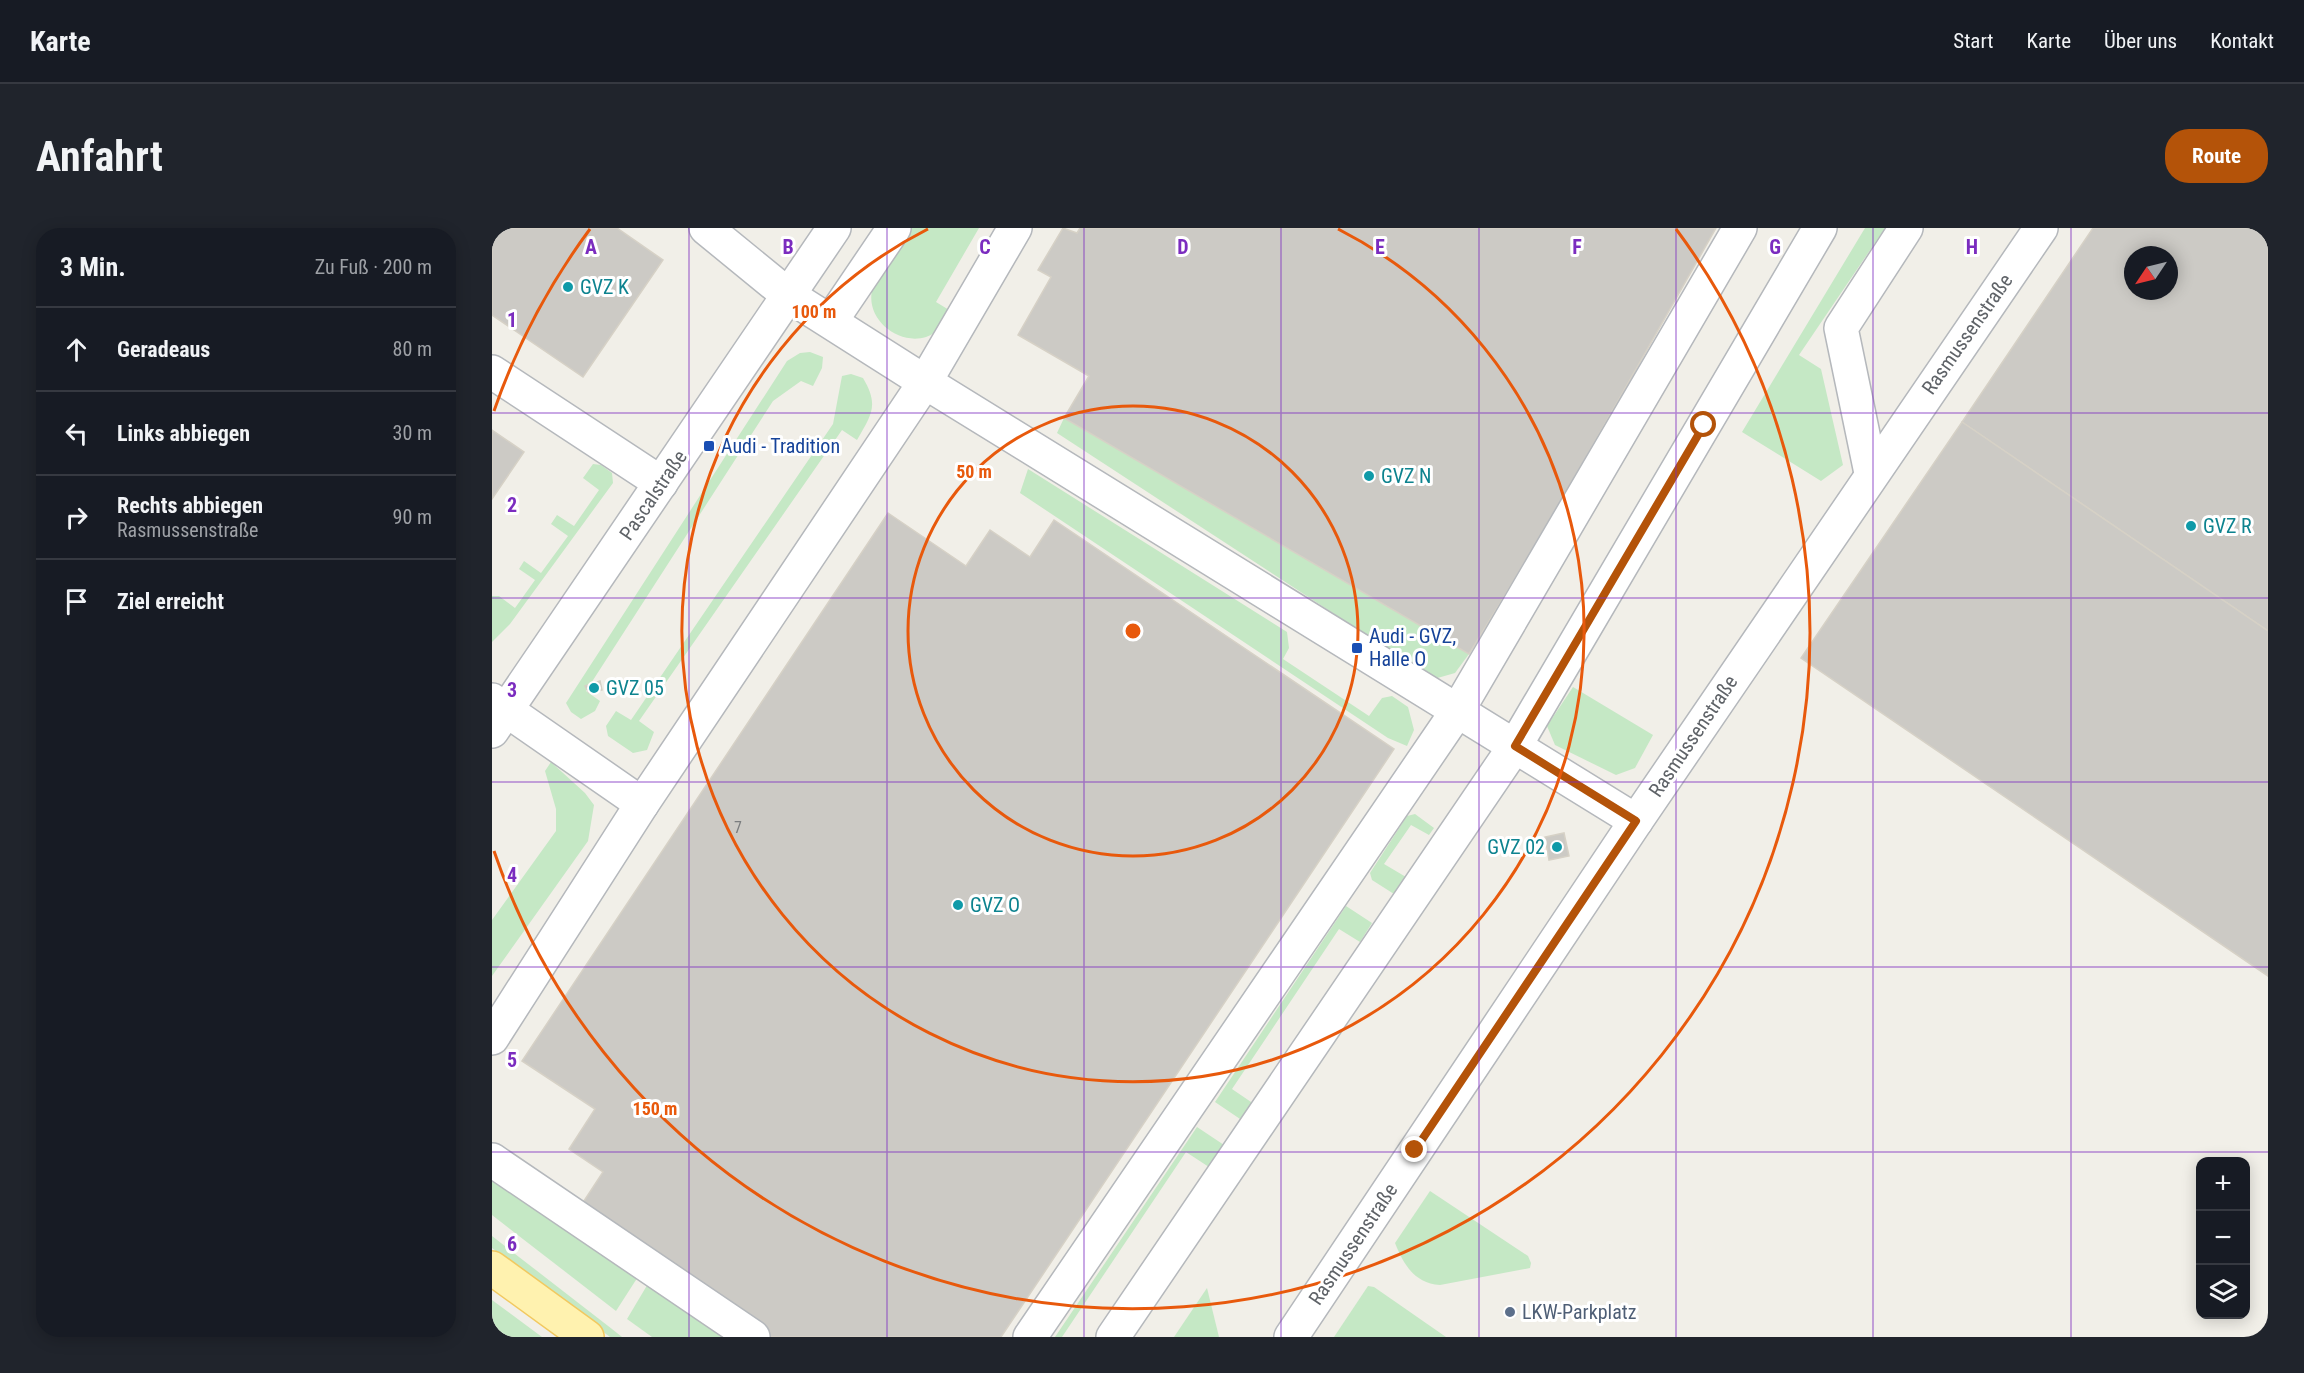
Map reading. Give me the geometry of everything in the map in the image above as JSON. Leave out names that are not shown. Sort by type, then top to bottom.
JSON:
[{"type":"main road","points":[[492,1268],[587,1337]]},
{"type":"street","points":[[706,228],[789,295],[925,382],[1636,821]]},
{"type":"street","name":"Pascalstraße","points":[[497,714],[661,483],[834,228]]},
{"type":"street","points":[[831,321],[894,228]]},
{"type":"street","points":[[492,1038],[642,804],[925,382],[1015,228]]},
{"type":"street","points":[[1030,1337],[1458,710],[1740,228]]},
{"type":"street","points":[[1113,1337],[1515,746],[1820,228]]},
{"type":"street","points":[[1871,473],[1841,328],[1906,228]]},
{"type":"street","name":"Rasmussenstraße","points":[[1291,1337],[1871,473],[2041,228]]},
{"type":"street","points":[[492,372],[661,483]]},
{"type":"street","points":[[497,714],[642,804]]},
{"type":"street","points":[[492,1160],[753,1337]]},
{"type":"green space","points":[[912,228],[979,228],[936,302],[954,313],[934,333],[915,339],[894,333],[885,327],[873,309],[871,298],[880,272]]},
{"type":"green space","points":[[1865,228],[1885,228],[1799,355],[1821,369],[1843,465],[1821,481],[1742,432]]},
{"type":"green space","points":[[810,352],[823,357],[822,368],[813,386],[801,381],[773,401],[586,691],[600,701],[595,711],[581,719],[571,712],[566,703],[787,361],[800,353]]},
{"type":"green space","points":[[851,374],[863,378],[872,403],[870,416],[857,440],[842,430],[639,721],[654,732],[647,750],[633,753],[608,736],[606,726],[616,711],[631,720],[833,424],[842,376]]},
{"type":"green space","points":[[1064,418],[1469,654],[1455,673],[1434,679],[1057,433]]},
{"type":"green space","points":[[593,464],[601,465],[612,473],[613,483],[510,624],[492,642],[492,596],[499,596],[515,608],[535,580],[519,569],[524,561],[541,573],[568,536],[551,524],[557,515],[574,526],[599,490],[583,478]]},
{"type":"green space","points":[[1028,469],[1287,632],[1289,648],[1283,659],[1369,716],[1382,698],[1392,696],[1408,707],[1414,730],[1407,746],[1388,738],[1020,493]]},
{"type":"green space","points":[[1573,687],[1653,735],[1635,768],[1616,775],[1555,745],[1547,726]]},
{"type":"green space","points":[[551,762],[585,793],[594,805],[588,841],[492,976],[492,920],[556,831],[556,809],[545,771]]},
{"type":"green space","points":[[1415,814],[1434,828],[1429,835],[1411,825],[1384,864],[1406,877],[1394,894],[1372,880],[1370,873],[1407,816]]},
{"type":"green space","points":[[1346,906],[1372,923],[1360,942],[1339,929],[1232,1089],[1254,1104],[1243,1121],[1215,1102]]},
{"type":"green space","points":[[1197,1127],[1227,1147],[1212,1169],[1186,1152],[1062,1337],[1055,1337]]},
{"type":"green space","points":[[492,1168],[643,1269],[616,1311],[492,1215]]},
{"type":"green space","points":[[1430,1191],[1528,1256],[1531,1263],[1530,1268],[1440,1285],[1431,1284],[1417,1277],[1402,1259],[1395,1243]]},
{"type":"green space","points":[[492,1236],[622,1337],[610,1337],[492,1248]]},
{"type":"green space","points":[[652,1277],[743,1337],[652,1337],[627,1319]]},
{"type":"green space","points":[[1368,1286],[1374,1287],[1446,1337],[1334,1337]]},
{"type":"green space","points":[[1207,1288],[1219,1337],[1174,1337]]},
{"type":"green space","points":[[492,1300],[542,1337],[495,1337],[492,1334]]},
{"type":"building","name":"GVZ K","points":[[492,228],[617,228],[663,260],[583,377],[492,315]]},
{"type":"building","name":"GVZ N","points":[[1063,228],[1077,233],[1080,228],[1716,228],[1543,533],[1469,654],[1064,418],[1089,376],[1018,335],[1051,277],[1038,270]]},
{"type":"building","name":"GVZ R","points":[[2093,228],[2268,228],[2268,631],[1962,422]]},
{"type":"building","points":[[1962,422],[2268,631],[2268,976],[1801,658]]},
{"type":"building","points":[[492,430],[524,452],[492,499]]},
{"type":"building","name":"GVZ O","points":[[888,513],[966,566],[990,530],[1030,557],[1054,520],[1394,749],[1001,1337],[766,1337],[578,1210],[603,1172],[569,1149],[595,1109],[522,1061]]},
{"type":"building","name":"GVZ 05","points":[[600,681],[602,690],[589,693],[585,686]]},
{"type":"building","name":"GVZ 02","points":[[1564,833],[1569,856],[1549,860],[1545,837]]},
{"type":"place","name":"GVZ K","points":[[568,287]]},
{"type":"place","name":"Audi - Tradition","points":[[709,446]]},
{"type":"place","name":"GVZ N","points":[[1369,476]]},
{"type":"place","name":"GVZ R","points":[[2191,526]]},
{"type":"place","name":"Audi - GVZ, Halle O","points":[[1357,648]]},
{"type":"place","name":"GVZ 05","points":[[594,688]]},
{"type":"place","name":"GVZ 02","points":[[1557,847]]},
{"type":"place","name":"GVZ O","points":[[958,905]]},
{"type":"place","name":"LKW-Parkplatz","points":[[1510,1312]]},
{"type":"route","points":[[1415,1150],[1636,821],[1515,746],[1704,425]]}]
